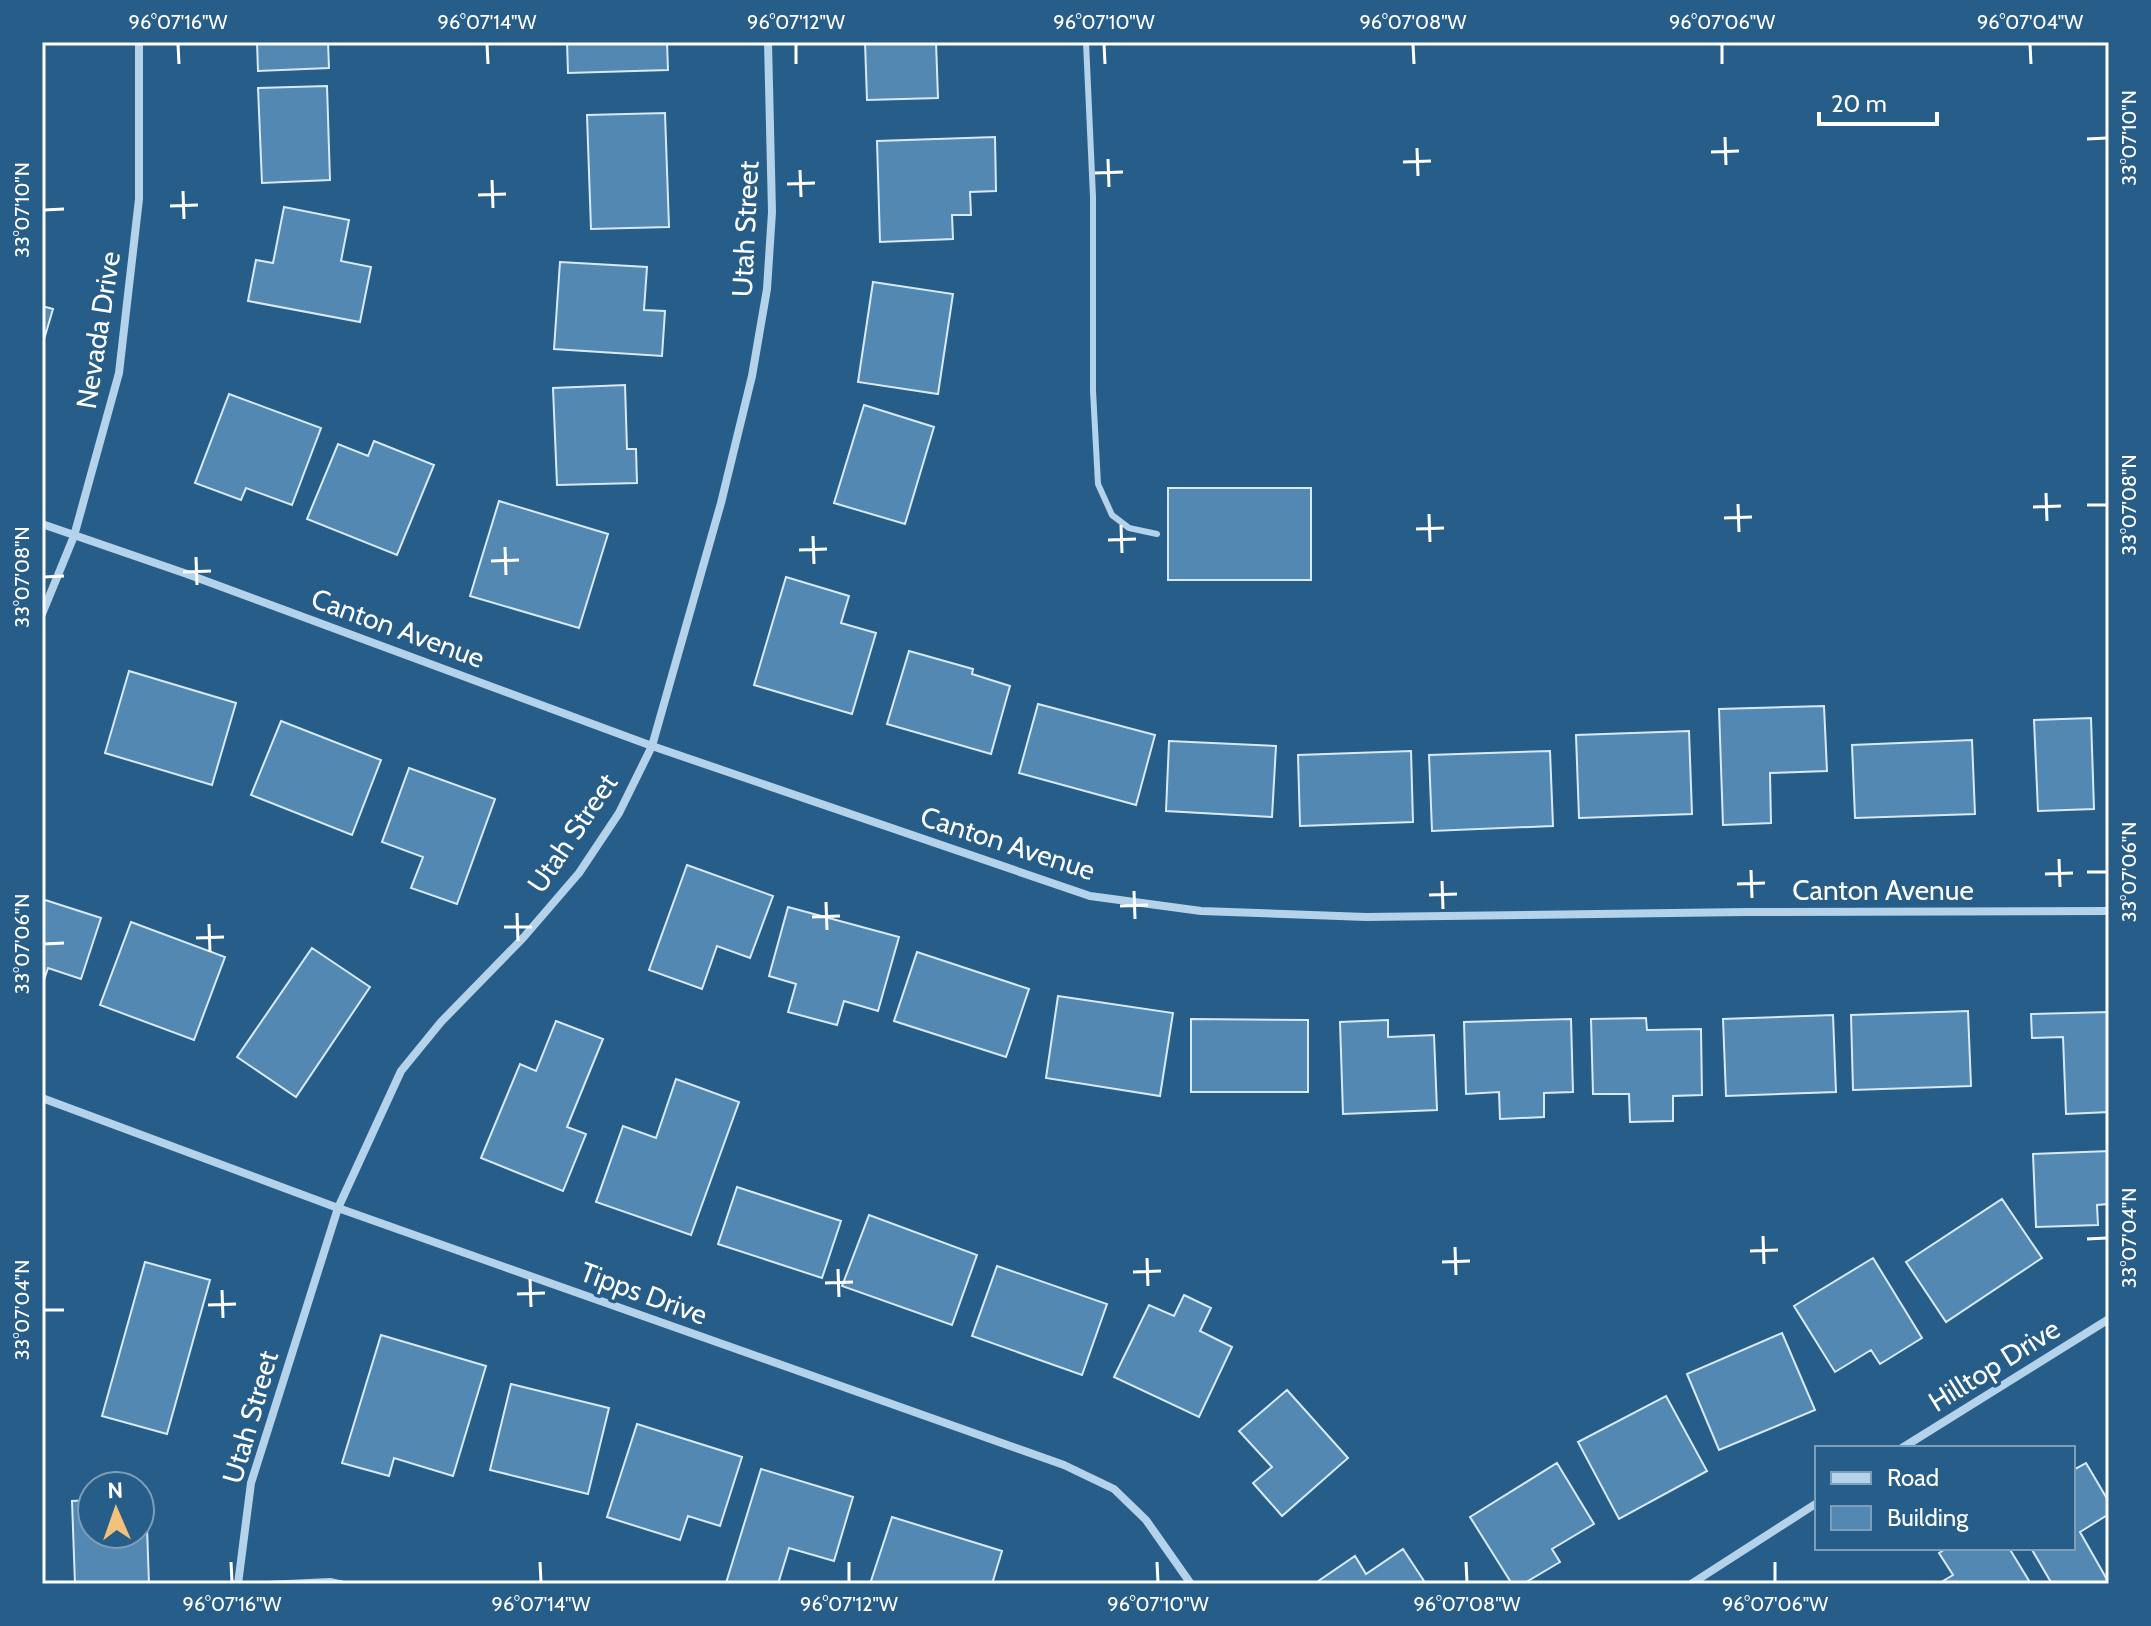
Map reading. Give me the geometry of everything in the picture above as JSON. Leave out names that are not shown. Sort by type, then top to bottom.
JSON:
[{"type":"street","name":"Nevada Drive","points":[[42,614],[74,536],[119,373],[139,199],[139,42]]},
{"type":"street","name":"Utah Street","points":[[238,1584],[251,1483],[338,1208],[401,1071],[441,1022],[523,938],[579,873],[619,813],[652,746],[721,503],[752,376],[767,289],[772,212],[768,42]]},
{"type":"street","name":"Canton Avenue","points":[[42,524],[187,574],[652,746],[1090,896],[1201,911],[1366,917],[2109,911]]},
{"type":"street","name":"Tipps Drive","points":[[42,1098],[338,1208],[1064,1465],[1114,1489],[1146,1520],[1191,1584]]},
{"type":"street","name":"Hilltop Drive","points":[[1905,1446],[2109,1319]]},
{"type":"street","points":[[1691,1584],[1815,1504]]},
{"type":"lane","points":[[1086,42],[1093,197],[1093,391],[1098,484],[1112,515],[1129,528],[1157,534]]},
{"type":"lane","points":[[266,1584],[330,1581],[344,1584]]},
{"type":"building","points":[[257,42],[328,42],[329,68],[258,71]]},
{"type":"building","points":[[567,42],[667,42],[668,70],[568,73]]},
{"type":"building","points":[[865,42],[936,42],[938,98],[867,100]]},
{"type":"building","points":[[327,86],[330,180],[262,183],[258,88]]},
{"type":"building","points":[[665,113],[669,227],[591,229],[587,115]]},
{"type":"building","points":[[995,137],[996,191],[970,192],[971,215],[952,215],[953,239],[880,242],[877,141]]},
{"type":"building","points":[[284,207],[349,220],[341,261],[371,267],[360,322],[248,301],[256,260],[273,263]]},
{"type":"building","points":[[560,262],[647,267],[644,310],[665,311],[662,356],[554,349]]},
{"type":"building","points":[[873,282],[953,294],[938,394],[858,382]]},
{"type":"building","points":[[42,306],[53,309],[42,346]]},
{"type":"building","points":[[625,385],[627,449],[636,449],[637,483],[557,485],[553,388]]},
{"type":"building","points":[[229,394],[321,428],[292,505],[246,488],[241,500],[195,483]]},
{"type":"building","points":[[864,405],[934,427],[905,524],[834,503]]},
{"type":"building","points":[[374,441],[434,465],[397,555],[307,519],[338,444],[368,456]]},
{"type":"building","points":[[1168,488],[1311,488],[1311,580],[1168,580]]},
{"type":"building","points":[[499,501],[608,534],[579,628],[470,596]]},
{"type":"building","points":[[786,577],[849,596],[841,623],[876,633],[852,714],[754,685]]},
{"type":"building","points":[[909,651],[973,669],[972,674],[1010,686],[991,754],[887,724]]},
{"type":"building","points":[[129,671],[236,703],[212,785],[105,753]]},
{"type":"building","points":[[1038,704],[1155,735],[1136,805],[1019,773]]},
{"type":"building","points":[[1824,706],[1827,771],[1770,773],[1771,823],[1723,825],[1719,709]]},
{"type":"building","points":[[2091,718],[2094,809],[2038,811],[2034,720]]},
{"type":"building","points":[[281,721],[381,760],[352,835],[251,795]]},
{"type":"building","points":[[1689,731],[1692,814],[1579,818],[1576,735]]},
{"type":"building","points":[[1972,740],[1975,814],[1855,818],[1852,745]]},
{"type":"building","points":[[1169,741],[1276,746],[1272,817],[1166,811]]},
{"type":"building","points":[[1411,751],[1413,822],[1300,826],[1298,755]]},
{"type":"building","points":[[1550,751],[1553,826],[1432,831],[1429,755]]},
{"type":"building","points":[[409,768],[495,799],[457,904],[411,888],[423,857],[382,842]]},
{"type":"building","points":[[687,865],[773,896],[750,958],[717,946],[702,989],[649,970]]},
{"type":"building","points":[[42,899],[101,918],[81,979],[48,968],[42,986]]},
{"type":"building","points":[[788,907],[899,937],[878,1011],[844,1001],[837,1025],[788,1012],[796,984],[769,976]]},
{"type":"building","points":[[131,922],[225,957],[194,1040],[100,1005]]},
{"type":"building","points":[[312,948],[370,987],[296,1097],[237,1057]]},
{"type":"building","points":[[917,952],[1029,989],[1006,1057],[894,1021]]},
{"type":"building","points":[[1058,996],[1173,1013],[1160,1096],[1046,1078]]},
{"type":"building","points":[[1968,1011],[1971,1086],[1853,1090],[1851,1015]]},
{"type":"building","points":[[2109,1012],[2109,1112],[2066,1114],[2063,1037],[2032,1038],[2031,1014]]},
{"type":"building","points":[[1833,1015],[1836,1092],[1726,1096],[1723,1019]]},
{"type":"building","points":[[1646,1018],[1647,1030],[1701,1029],[1702,1095],[1673,1096],[1673,1121],[1630,1122],[1629,1094],[1593,1094],[1591,1019]]},
{"type":"building","points":[[1191,1019],[1308,1020],[1308,1092],[1191,1092]]},
{"type":"building","points":[[1571,1019],[1573,1092],[1544,1093],[1544,1117],[1500,1119],[1499,1092],[1466,1094],[1464,1022]]},
{"type":"building","points":[[1388,1020],[1388,1037],[1434,1035],[1437,1110],[1343,1114],[1340,1022]]},
{"type":"building","points":[[556,1021],[603,1039],[567,1127],[586,1134],[563,1191],[481,1158],[520,1064],[536,1071]]},
{"type":"building","points":[[676,1079],[739,1102],[691,1235],[596,1202],[623,1126],[656,1138]]},
{"type":"building","points":[[2109,1151],[2109,1204],[2097,1205],[2098,1225],[2036,1227],[2033,1154]]},
{"type":"building","points":[[737,1187],[841,1221],[822,1278],[718,1244]]},
{"type":"building","points":[[2002,1199],[2042,1258],[1946,1322],[1906,1262]]},
{"type":"building","points":[[869,1215],[977,1255],[952,1325],[842,1286]]},
{"type":"building","points":[[1873,1258],[1922,1338],[1880,1364],[1871,1350],[1835,1372],[1794,1306]]},
{"type":"building","points":[[145,1262],[210,1280],[167,1434],[102,1416]]},
{"type":"building","points":[[997,1266],[1107,1304],[1082,1375],[972,1336]]},
{"type":"building","points":[[1184,1295],[1211,1308],[1200,1331],[1232,1347],[1199,1417],[1114,1377],[1149,1305],[1174,1316]]},
{"type":"building","points":[[1782,1333],[1815,1410],[1719,1450],[1687,1374]]},
{"type":"building","points":[[381,1335],[486,1366],[453,1476],[394,1458],[389,1476],[342,1463]]},
{"type":"building","points":[[511,1384],[609,1408],[588,1494],[490,1470]]},
{"type":"building","points":[[1287,1390],[1348,1458],[1282,1516],[1253,1483],[1272,1467],[1239,1431]]},
{"type":"building","points":[[1666,1396],[1707,1471],[1619,1519],[1578,1442]]},
{"type":"building","points":[[637,1424],[742,1457],[720,1526],[688,1516],[680,1540],[607,1517]]},
{"type":"building","points":[[1557,1463],[1594,1524],[1552,1549],[1560,1562],[1523,1584],[1512,1584],[1470,1517]]},
{"type":"building","points":[[2086,1463],[2109,1502],[2109,1514],[2080,1532],[2109,1583],[2052,1584],[2032,1550],[2075,1550],[2075,1469]]},
{"type":"building","points":[[761,1469],[853,1497],[834,1561],[789,1548],[778,1584],[726,1583]]},
{"type":"building","points":[[72,1501],[76,1501],[76,1550],[148,1550],[149,1584],[75,1584]]},
{"type":"building","points":[[892,1517],[1002,1551],[992,1584],[870,1584]]},
{"type":"building","points":[[1403,1549],[1426,1584],[1314,1584],[1355,1556],[1366,1574]]},
{"type":"building","points":[[1944,1550],[2010,1550],[2031,1584],[1938,1584],[1953,1575],[1939,1553]]}]
